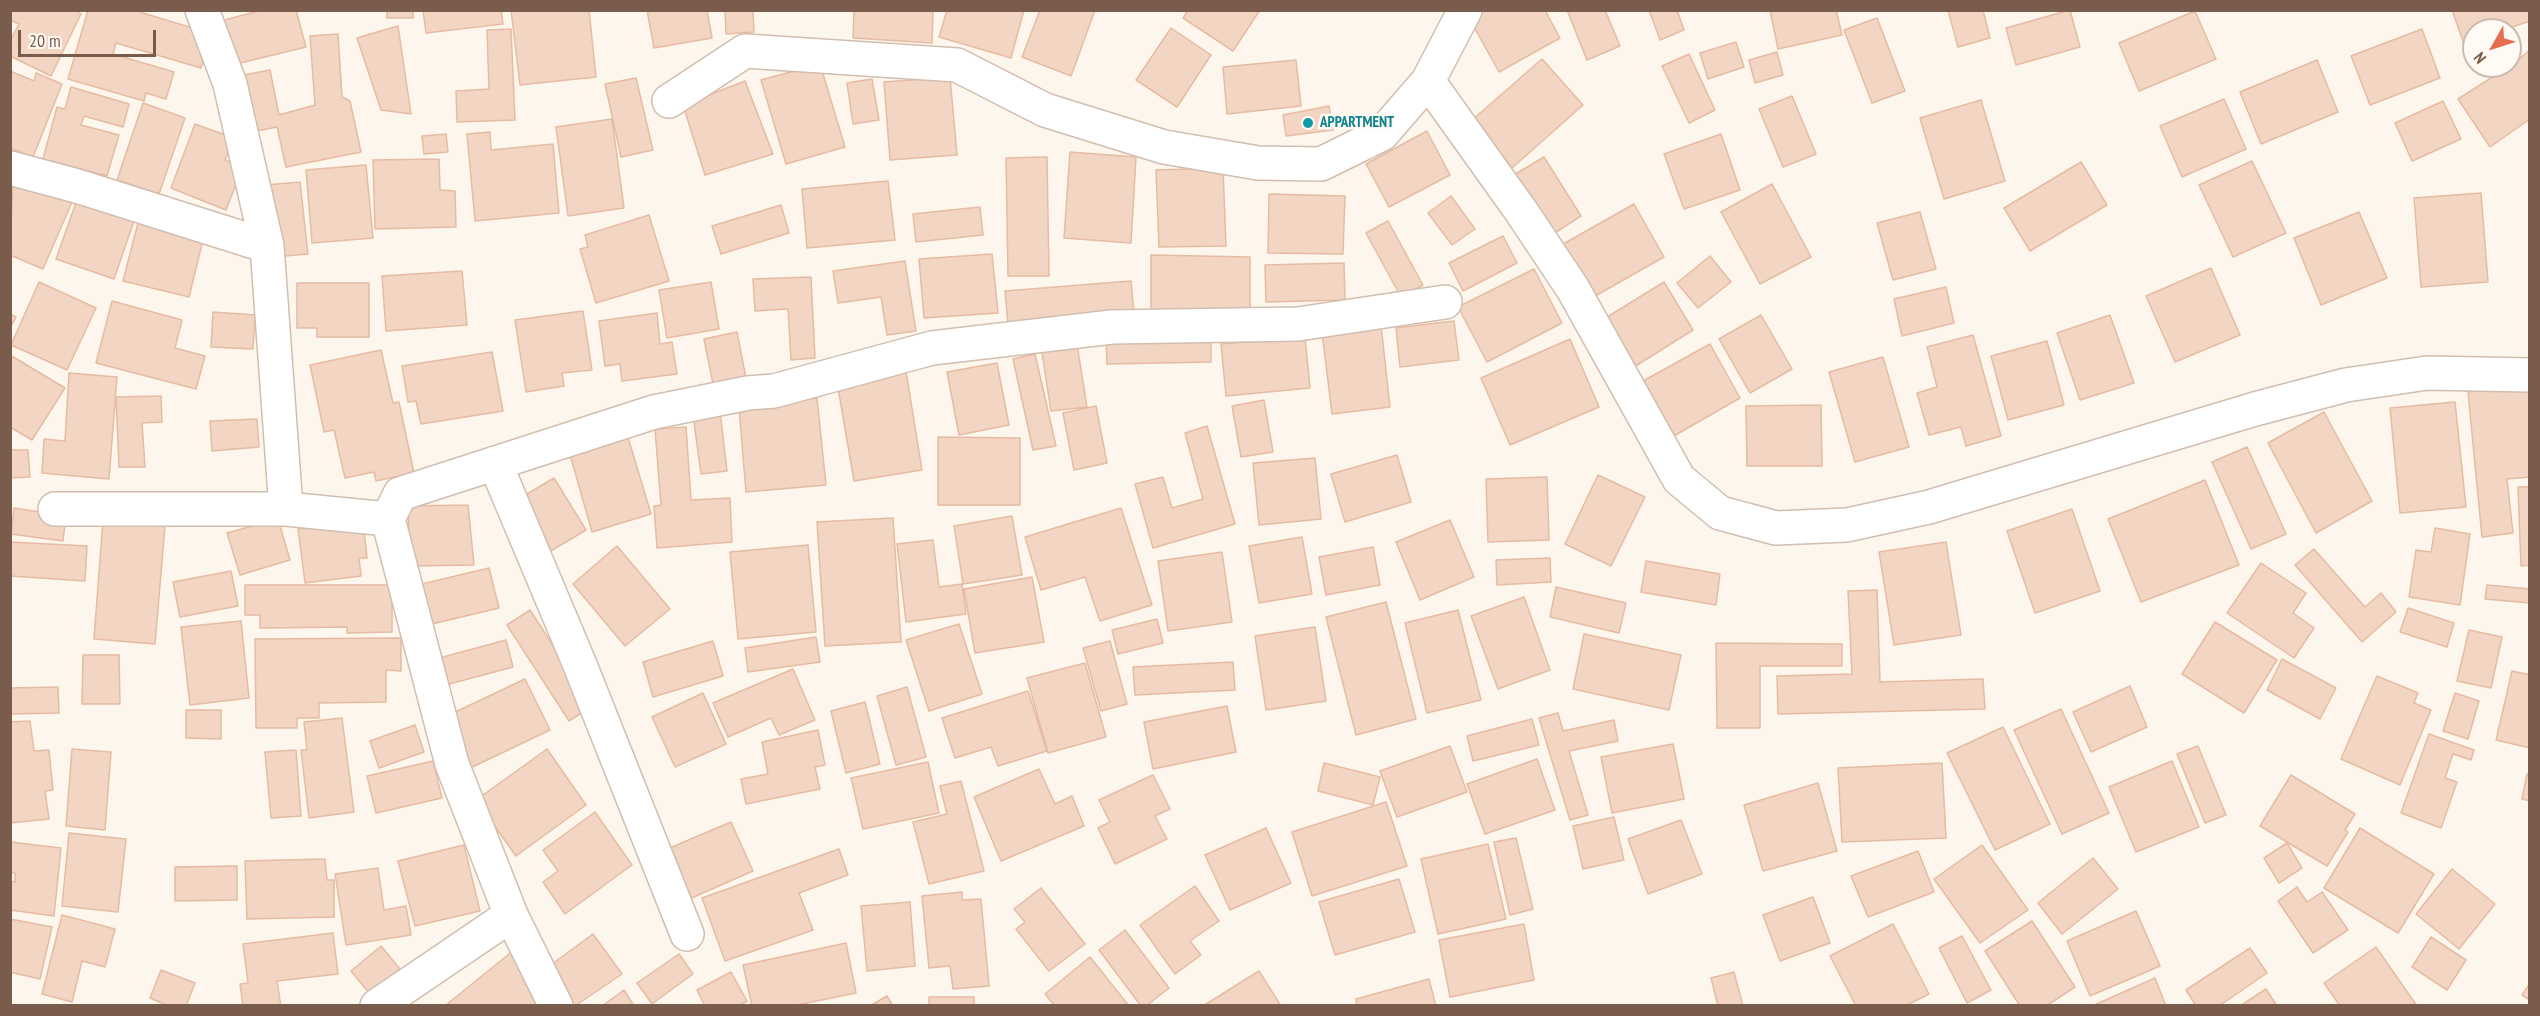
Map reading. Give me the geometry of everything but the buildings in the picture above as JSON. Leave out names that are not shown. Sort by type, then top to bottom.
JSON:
[{"type":"street","points":[[202,10],[230,84],[267,246],[286,509]]},
{"type":"street","points":[[669,101],[745,51],[957,65],[1044,110],[1164,147],[1258,163],[1322,164],[1382,134],[1428,81],[1465,10]]},
{"type":"street","points":[[1428,81],[1521,211],[1573,289],[1679,479],[1720,513],[1776,528],[1847,525],[1929,507],[2346,384],[2427,373],[2529,375]]},
{"type":"street","points":[[10,168],[77,186],[267,246]]},
{"type":"street","points":[[556,1005],[511,915],[452,764],[388,519],[400,494],[654,412],[748,393],[774,391],[932,348],[1112,327],[1298,324],[1445,302]]},
{"type":"street","points":[[495,463],[580,665],[687,934]]},
{"type":"street","points":[[55,509],[286,509],[388,519]]},
{"type":"street","points":[[377,1005],[511,915]]},
{"type":"place","name":"APPARTMENT","points":[[1308,123]]}]
